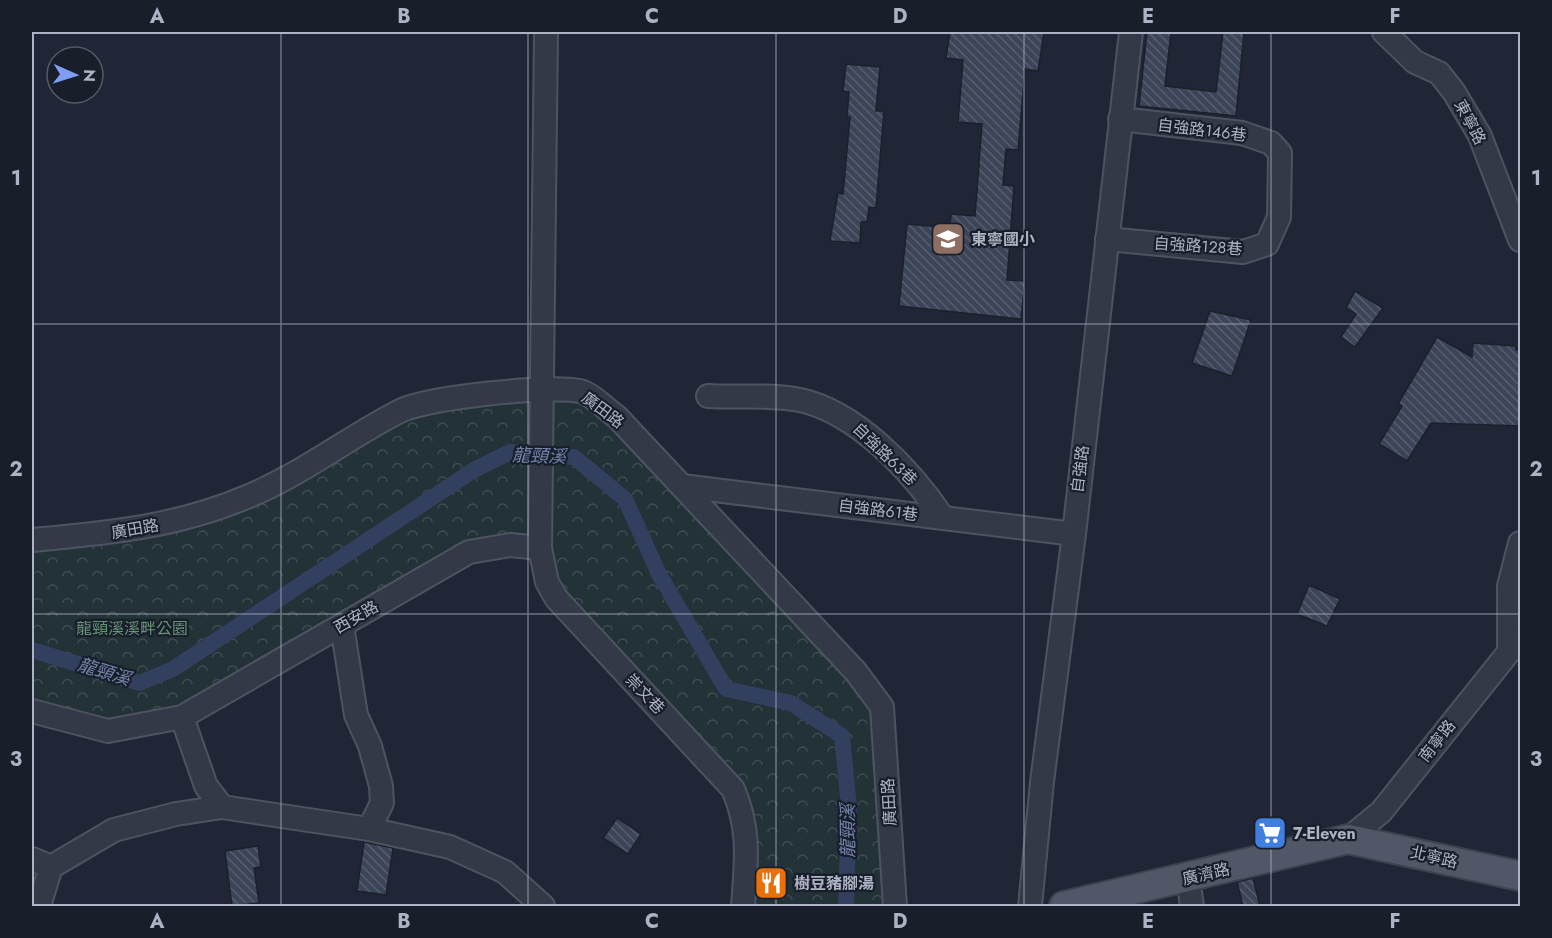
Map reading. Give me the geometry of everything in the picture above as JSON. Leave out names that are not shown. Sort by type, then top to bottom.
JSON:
[{"type":"main road","name":"北寧路","points":[[1348,839],[1521,876]]},
{"type":"main road","name":"廣濟路","points":[[1064,906],[1188,879],[1348,839]]},
{"type":"street","name":"崇文巷","points":[[546,32],[540,548],[547,582],[556,598],[733,789],[742,810],[747,831],[743,906]]},
{"type":"street","name":"自強路","points":[[1030,906],[1042,782],[1074,534],[1131,32]]},
{"type":"street","name":"東寧路","points":[[1383,32],[1415,62],[1439,73],[1454,92],[1480,136],[1521,240]]},
{"type":"street","name":"自強路146巷","points":[[1120,119],[1242,133],[1270,143],[1280,153]]},
{"type":"street","name":"自強路128巷","points":[[1107,239],[1243,252],[1267,244],[1279,217],[1280,153]]},
{"type":"street","name":"廣田路","points":[[32,540],[121,533],[189,519],[251,496],[402,410],[440,400],[542,389],[583,391],[617,417],[856,672],[882,707],[895,906]]},
{"type":"street","name":"自強路63巷","points":[[708,396],[799,400],[831,410],[859,426],[931,500],[943,518]]},
{"type":"street","name":"自強路61巷","points":[[682,486],[1074,534]]},
{"type":"street","points":[[1515,645],[1509,586],[1521,543]]},
{"type":"street","name":"西安路","points":[[32,711],[108,731],[182,717],[469,552],[510,545],[540,548]]},
{"type":"street","points":[[342,625],[356,715],[369,746],[381,786],[382,803],[369,829]]},
{"type":"street","name":"南寧路","points":[[1348,839],[1381,812],[1515,645]]},
{"type":"street","points":[[182,717],[206,786],[222,807]]},
{"type":"street","points":[[39,906],[41,863],[114,830],[176,814],[222,807],[369,829],[450,847],[505,872],[543,906]]},
{"type":"street","points":[[1188,879],[1192,906]]},
{"type":"green space","name":"龍頸溪溪畔公園","points":[[542,389],[617,417],[882,707],[895,906],[742,906],[733,789],[593,639],[540,548],[469,552],[182,717],[108,731],[32,711],[32,540],[189,519],[402,410]]},
{"type":"building","points":[[950,32],[1044,32],[1038,71],[1025,69],[1018,150],[1006,149],[1003,185],[1014,186],[1007,280],[1025,281],[1021,319],[899,306],[907,224],[950,228],[951,214],[975,216],[982,124],[958,122],[963,60],[946,58]]},
{"type":"building","points":[[1147,32],[1171,32],[1165,86],[1216,92],[1223,32],[1244,32],[1236,116],[1139,106]]},
{"type":"building","points":[[846,64],[880,67],[876,111],[884,111],[876,208],[869,207],[867,222],[861,222],[860,243],[830,241],[838,193],[843,194],[850,117],[847,117],[849,92],[843,91]]},
{"type":"building","points":[[1355,291],[1383,308],[1355,347],[1341,337],[1356,314],[1346,308]]},
{"type":"building","points":[[1210,311],[1251,320],[1232,376],[1192,363]]},
{"type":"building","points":[[1437,337],[1472,357],[1473,343],[1516,346],[1516,350],[1521,350],[1521,426],[1431,423],[1407,461],[1379,444],[1402,406],[1398,404]]},
{"type":"building","points":[[1309,585],[1340,599],[1327,626],[1297,614]]},
{"type":"building","points":[[617,818],[641,834],[628,854],[603,838]]},
{"type":"building","points":[[364,842],[393,848],[386,895],[357,891]]},
{"type":"building","points":[[258,846],[261,867],[254,868],[259,903],[232,906],[225,851]]},
{"type":"building","points":[[1253,878],[1260,906],[1243,906],[1237,882]]},
{"type":"waterway","name":"龍頸溪","points":[[32,650],[140,683],[173,669],[474,470],[510,452],[574,457],[625,499],[659,574],[726,689],[791,703],[842,736],[849,808],[846,906]]},
{"type":"place","name":"東寧國小","points":[[948,239]]},
{"type":"place","name":"7-Eleven","points":[[1270,833]]},
{"type":"place","name":"樹豆豬腳湯","points":[[771,883]]}]
